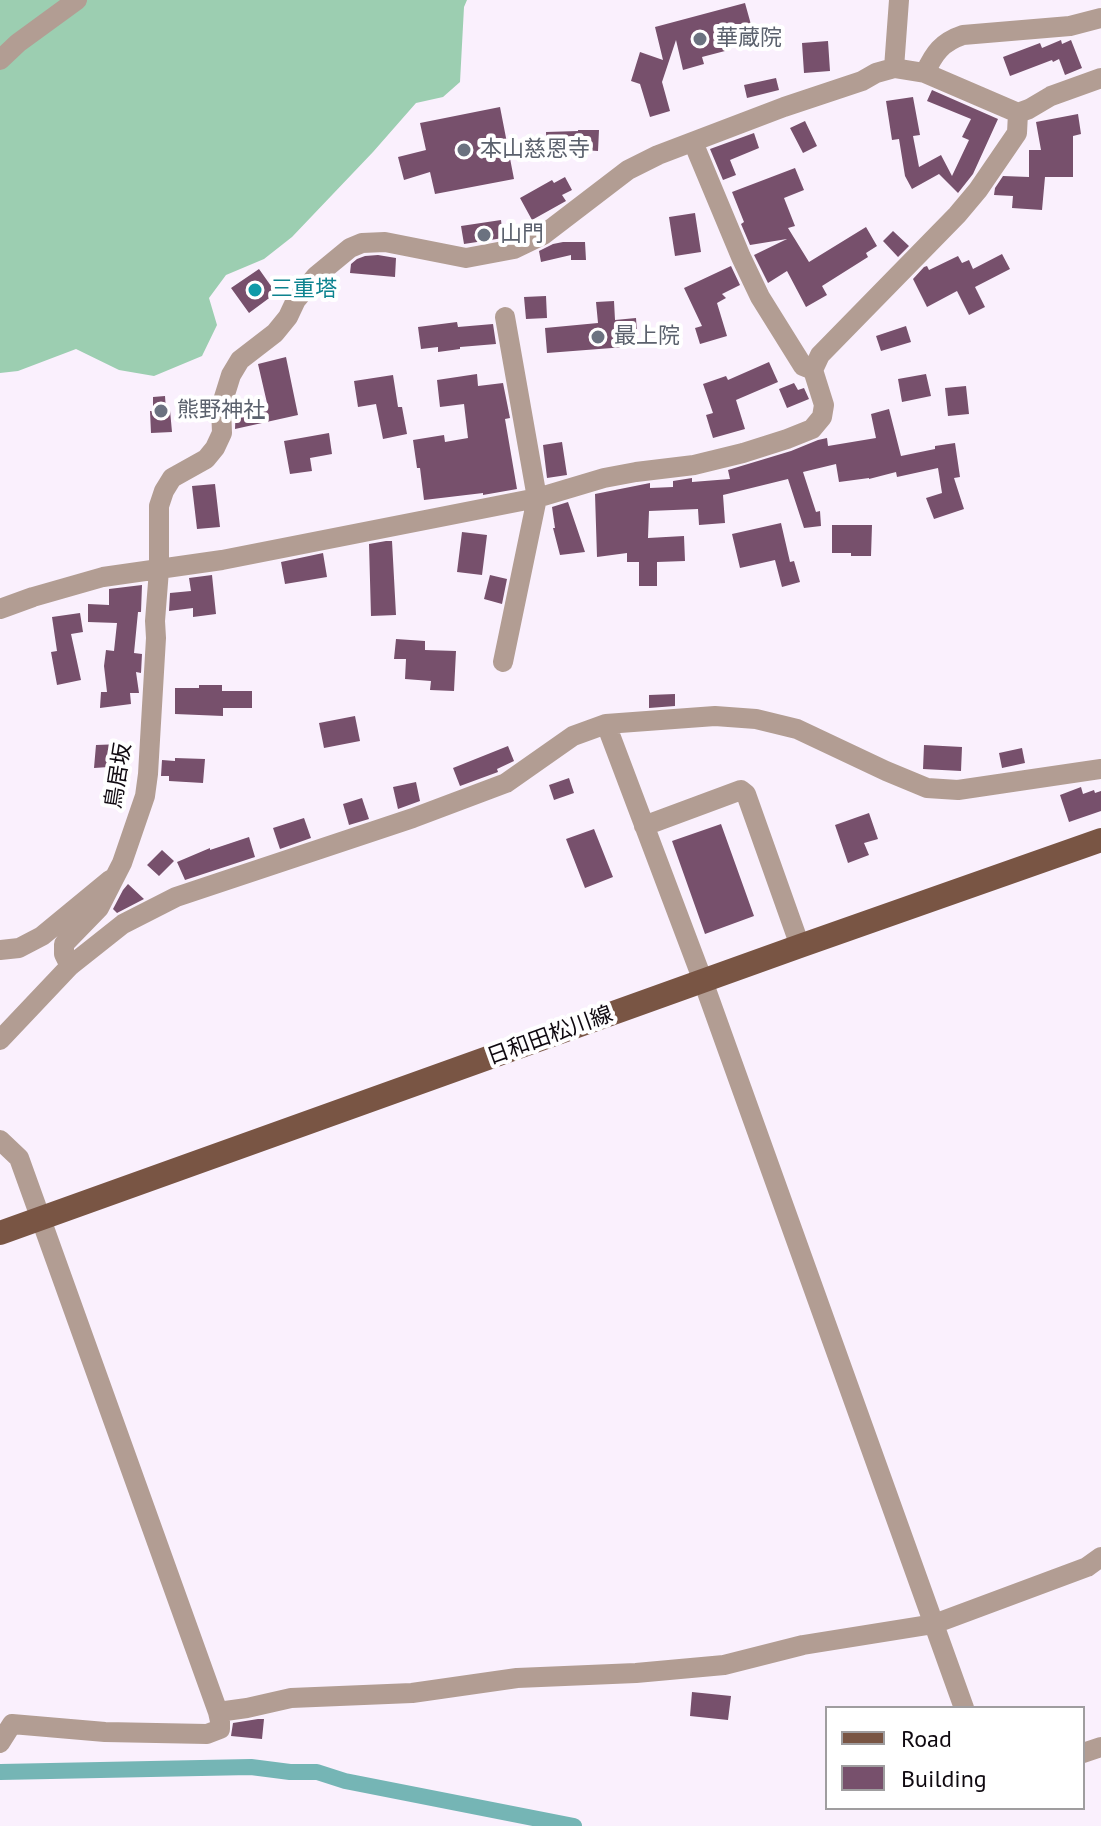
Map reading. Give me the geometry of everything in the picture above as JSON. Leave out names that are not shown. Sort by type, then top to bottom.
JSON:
[{"type":"main road","name":"日和田松川線","points":[[0,1233],[1101,840]]},
{"type":"street","points":[[0,60],[77,0]]},
{"type":"street","points":[[899,0],[894,68],[925,73],[1018,113],[1051,96],[1101,78]]},
{"type":"street","points":[[925,73],[939,48],[963,35],[1070,26],[1101,18]]},
{"type":"street","name":"鳥居坂","points":[[70,966],[64,954],[64,944],[99,908],[122,863],[145,796],[159,570],[159,506],[172,478],[206,459],[215,448],[222,433],[221,407],[231,375],[240,360],[275,333],[296,300],[328,265],[350,248],[362,243],[385,242],[466,258],[514,249],[543,235],[628,170],[658,155],[894,68]]},
{"type":"street","points":[[0,609],[103,577],[222,560],[537,498],[604,478],[694,465],[743,453],[812,429],[822,417],[824,405],[813,370],[820,355],[978,190],[1017,133],[1018,113]]},
{"type":"street","points":[[693,142],[760,297],[803,366],[813,370]]},
{"type":"street","points":[[503,662],[537,498],[505,317]]},
{"type":"street","points":[[0,1040],[70,966],[123,924],[176,897],[413,818],[506,783],[573,736],[606,724],[715,716],[756,719],[797,729],[927,788],[958,790],[1101,769]]},
{"type":"street","points":[[606,724],[703,981],[963,1706]]},
{"type":"street","points":[[644,826],[741,790],[746,794],[800,946]]},
{"type":"street","points":[[1,943],[19,948],[42,936],[116,875]]},
{"type":"street","points":[[0,1140],[19,1158],[220,1721],[220,1729],[207,1734],[105,1732],[12,1724],[0,1743]]},
{"type":"street","points":[[218,1712],[291,1698],[412,1693],[517,1678],[636,1673],[724,1665],[803,1645],[934,1624],[1087,1567],[1101,1557]]},
{"type":"green space","points":[[0,0],[467,0],[460,82],[443,97],[416,103],[292,237],[264,259],[226,275],[209,298],[217,325],[202,356],[154,376],[119,370],[76,349],[18,371],[0,373]]},
{"type":"building","points":[[745,3],[755,39],[702,57],[704,64],[683,70],[676,40],[662,82],[670,111],[650,117],[640,84],[631,81],[640,52],[663,60],[655,27]]},
{"type":"building","points":[[1061,40],[1062,44],[1071,40],[1082,68],[1065,75],[1059,59],[1010,76],[1003,57],[1040,43],[1042,48]]},
{"type":"building","points":[[828,41],[830,71],[804,73],[802,43]]},
{"type":"building","points":[[776,78],[779,90],[747,98],[744,85]]},
{"type":"building","points":[[932,90],[998,119],[973,174],[958,193],[939,174],[912,189],[905,176],[899,139],[892,140],[886,101],[913,97],[920,135],[913,136],[919,167],[941,155],[952,176],[969,140],[962,137],[971,119],[927,101]]},
{"type":"building","points":[[500,107],[514,179],[435,194],[430,172],[404,180],[398,157],[426,150],[420,123]]},
{"type":"building","points":[[1078,114],[1081,134],[1073,136],[1073,177],[1045,177],[1042,210],[1012,208],[1013,196],[994,195],[1003,176],[1029,177],[1029,150],[1041,150],[1036,122]]},
{"type":"building","points":[[805,121],[817,146],[803,153],[790,128]]},
{"type":"building","points":[[599,130],[598,151],[566,149],[566,153],[547,154],[546,132]]},
{"type":"building","points":[[754,133],[759,148],[730,160],[736,175],[723,180],[710,149]]},
{"type":"building","points":[[795,168],[804,190],[784,198],[795,226],[788,228],[809,262],[866,227],[877,246],[866,253],[868,257],[822,286],[827,295],[806,307],[787,271],[768,283],[754,255],[787,239],[750,245],[732,192]]},
{"type":"building","points":[[565,177],[572,190],[562,195],[566,201],[532,220],[520,198],[552,180],[554,183]]},
{"type":"building","points":[[695,213],[701,252],[675,256],[669,217]]},
{"type":"building","points":[[501,220],[503,238],[464,244],[461,226]]},
{"type":"building","points":[[893,231],[909,246],[898,257],[883,241]]},
{"type":"building","points":[[563,242],[585,242],[586,260],[571,260],[571,255],[541,262],[539,251]]},
{"type":"building","points":[[1002,254],[1010,269],[975,287],[985,307],[969,315],[957,291],[927,307],[913,279],[924,267],[927,266],[929,270],[958,256],[962,263],[969,260],[973,269]]},
{"type":"building","points":[[378,255],[396,258],[395,277],[350,273],[351,264],[357,259]]},
{"type":"building","points":[[731,266],[740,285],[722,294],[726,298],[717,303],[727,336],[700,344],[695,328],[702,326],[684,288]]},
{"type":"building","points":[[259,269],[276,293],[249,313],[231,288]]},
{"type":"building","points":[[546,296],[547,318],[526,319],[524,297]]},
{"type":"building","points":[[614,301],[615,320],[636,318],[638,346],[547,353],[545,328],[598,323],[596,302]]},
{"type":"building","points":[[457,322],[458,327],[493,324],[496,344],[438,352],[438,347],[421,349],[418,327]]},
{"type":"building","points":[[906,326],[911,342],[881,351],[876,336]]},
{"type":"building","points":[[286,357],[298,415],[235,429],[236,404],[267,403],[258,364]]},
{"type":"building","points":[[769,362],[778,382],[736,400],[745,429],[713,438],[706,415],[713,413],[703,384],[726,376],[728,380]]},
{"type":"building","points":[[477,374],[478,386],[503,383],[510,418],[505,419],[517,489],[424,500],[413,440],[444,435],[445,442],[468,438],[464,404],[440,407],[437,380]]},
{"type":"building","points":[[926,374],[931,396],[902,402],[898,379]]},
{"type":"building","points":[[393,375],[398,407],[402,407],[407,434],[383,439],[376,404],[358,407],[354,381]]},
{"type":"building","points":[[794,383],[798,390],[804,388],[809,399],[787,408],[779,389]]},
{"type":"building","points":[[966,386],[969,414],[948,416],[945,388]]},
{"type":"building","points":[[165,396],[172,432],[151,433],[153,397]]},
{"type":"building","points":[[889,409],[901,456],[955,443],[960,477],[954,478],[964,509],[934,519],[926,498],[942,493],[938,468],[897,477],[896,472],[839,482],[836,464],[803,472],[816,512],[820,511],[821,526],[804,528],[788,479],[723,495],[725,523],[699,525],[698,509],[649,511],[648,538],[684,536],[685,561],[657,562],[657,586],[639,586],[639,562],[627,562],[627,553],[597,557],[595,494],[650,483],[650,488],[673,487],[673,481],[692,478],[692,482],[730,479],[728,470],[818,440],[827,438],[828,446],[876,438],[871,414]]},
{"type":"building","points":[[329,433],[332,454],[310,458],[312,471],[290,474],[284,441]]},
{"type":"building","points":[[562,442],[567,475],[547,478],[543,445]]},
{"type":"building","points":[[215,484],[220,527],[197,529],[192,486]]},
{"type":"building","points":[[568,502],[585,552],[560,555],[553,528],[552,507]]},
{"type":"building","points":[[781,523],[790,562],[794,561],[800,582],[782,587],[775,560],[740,568],[732,534]]},
{"type":"building","points":[[832,525],[872,525],[871,556],[832,553]]},
{"type":"building","points":[[462,532],[487,535],[482,575],[457,572]]},
{"type":"building","points":[[392,541],[396,615],[371,616],[369,544]]},
{"type":"building","points":[[323,553],[327,577],[285,584],[281,562]]},
{"type":"building","points":[[212,575],[216,614],[193,617],[193,608],[169,611],[170,593],[191,591],[189,578]]},
{"type":"building","points":[[490,575],[507,579],[502,604],[484,599]]},
{"type":"building","points":[[142,585],[134,653],[142,654],[141,673],[136,672],[139,693],[130,693],[131,704],[100,708],[101,692],[107,692],[106,650],[114,651],[117,623],[88,622],[88,604],[109,605],[109,589]]},
{"type":"building","points":[[80,613],[83,632],[71,634],[81,680],[57,685],[51,652],[57,651],[52,617]]},
{"type":"building","points":[[396,639],[425,641],[425,650],[456,651],[454,691],[430,690],[431,681],[405,679],[406,659],[394,659]]},
{"type":"building","points":[[199,685],[222,685],[222,691],[252,691],[252,708],[223,708],[223,716],[175,714],[175,688],[199,688]]},
{"type":"building","points":[[675,694],[675,706],[649,708],[649,695]]},
{"type":"building","points":[[355,716],[360,741],[324,748],[319,723]]},
{"type":"building","points":[[122,744],[123,766],[94,768],[96,745]]},
{"type":"building","points":[[924,745],[962,747],[961,771],[923,769]]},
{"type":"building","points":[[508,746],[514,761],[497,769],[498,772],[460,786],[453,768]]},
{"type":"building","points":[[1022,748],[1025,763],[1002,768],[999,753]]},
{"type":"building","points":[[175,758],[205,759],[203,783],[169,781],[169,776],[161,776],[162,760],[175,761]]},
{"type":"building","points":[[569,778],[574,793],[554,800],[549,785]]},
{"type":"building","points":[[416,782],[420,801],[398,809],[393,787]]},
{"type":"building","points":[[1081,787],[1083,794],[1101,791],[1101,811],[1069,822],[1060,795]]},
{"type":"building","points":[[362,798],[369,819],[349,825],[343,804]]},
{"type":"building","points":[[869,813],[878,839],[864,843],[869,855],[848,863],[835,825]]},
{"type":"building","points":[[304,818],[311,838],[280,849],[273,828]]},
{"type":"building","points":[[721,824],[754,916],[705,934],[672,841]]},
{"type":"building","points":[[594,829],[613,877],[585,888],[566,839]]},
{"type":"building","points":[[249,837],[255,857],[185,880],[177,862],[210,848]]},
{"type":"building","points":[[162,850],[174,861],[159,876],[147,865]]},
{"type":"building","points":[[128,884],[144,899],[117,913],[113,909]]},
{"type":"building","points":[[692,1692],[731,1696],[728,1720],[690,1716]]},
{"type":"building","points":[[264,1719],[262,1739],[231,1736],[233,1723]]},
{"type":"waterway","points":[[0,1772],[251,1767],[317,1772],[345,1781],[574,1826]]},
{"type":"place","name":"華蔵院","points":[[700,39]]},
{"type":"place","name":"本山慈恩寺","points":[[464,150]]},
{"type":"place","name":"山門","points":[[484,235]]},
{"type":"place","name":"三重塔","points":[[255,290]]},
{"type":"place","name":"最上院","points":[[598,337]]},
{"type":"place","name":"熊野神社","points":[[161,411]]}]
